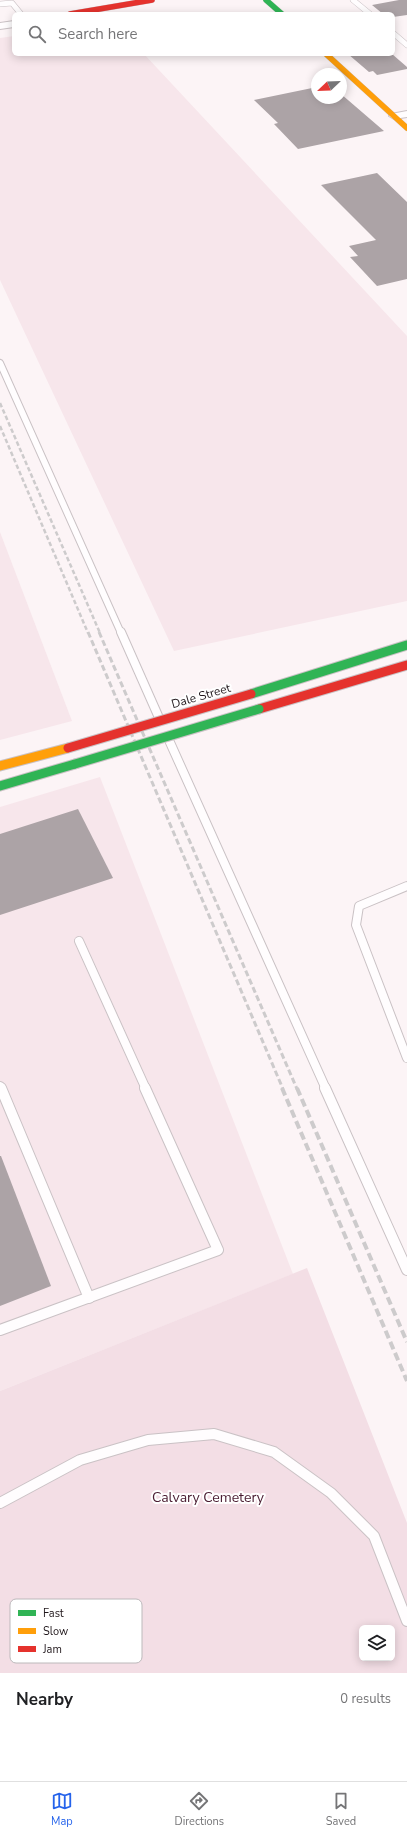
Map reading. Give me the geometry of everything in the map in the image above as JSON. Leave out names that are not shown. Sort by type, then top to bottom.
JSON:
[{"type":"main road","points":[[82,12],[152,0]]},
{"type":"main road","points":[[266,0],[280,12]]},
{"type":"main road","points":[[328,56],[407,128]]},
{"type":"main road","name":"Dale Street","points":[[0,766],[68,748],[251,694],[407,645]]},
{"type":"main road","points":[[0,786],[407,665]]},
{"type":"street","points":[[0,26],[12,24]]},
{"type":"street","points":[[394,116],[407,114]]},
{"type":"lane","points":[[353,0],[368,12]]},
{"type":"lane","points":[[0,4],[12,3],[19,12]]},
{"type":"lane","points":[[395,36],[407,45]]},
{"type":"lane","points":[[0,363],[407,1270]]},
{"type":"lane","points":[[407,886],[359,906],[356,925],[407,1058]]},
{"type":"lane","points":[[0,1330],[218,1250],[79,940]]},
{"type":"lane","points":[[0,1086],[89,1298]]},
{"type":"lane","points":[[0,1503],[80,1460],[148,1440],[214,1434],[274,1452],[331,1492],[374,1536],[407,1621]]},
{"type":"shaded area","points":[[12,36],[12,56],[146,56],[407,336],[407,601],[174,651],[0,280],[0,38]]},
{"type":"shaded area","points":[[0,532],[72,721],[0,740]]},
{"type":"shaded area","points":[[100,777],[293,1274],[0,1391],[0,807]]},
{"type":"green space","name":"Calvary Cemetery","points":[[307,1268],[407,1523],[407,1673],[0,1673],[0,1391]]},
{"type":"building","points":[[407,0],[407,15],[395,17],[395,12],[381,12],[372,5]]},
{"type":"building","points":[[350,56],[394,56],[407,67],[407,69],[377,75],[373,71],[369,72]]},
{"type":"building","points":[[311,88],[311,104],[347,104],[347,99],[384,131],[298,149],[274,124],[278,123],[254,100]]},
{"type":"building","points":[[377,173],[407,202],[407,279],[377,286],[350,257],[358,256],[349,246],[376,240],[321,185]]},
{"type":"building","points":[[78,809],[113,878],[0,915],[0,834]]},
{"type":"building","points":[[0,1156],[51,1286],[0,1306]]},
{"type":"railway","points":[[0,403],[100,633]]},
{"type":"railway","points":[[0,426],[88,633]]},
{"type":"railway","points":[[88,632],[283,1089]]},
{"type":"railway","points":[[99,632],[297,1089]]},
{"type":"railway","points":[[282,1088],[407,1381]]},
{"type":"railway","points":[[297,1088],[407,1342]]},
{"type":"traffic: fast","points":[[266,0],[280,12]]},
{"type":"traffic: fast","points":[[251,694],[407,645]]},
{"type":"traffic: fast","points":[[75,764],[259,709]]},
{"type":"traffic: fast","points":[[0,786],[75,764]]},
{"type":"traffic: slow","points":[[328,56],[407,128]]},
{"type":"traffic: slow","points":[[0,766],[68,748]]},
{"type":"traffic: jam","points":[[82,12],[152,0]]},
{"type":"traffic: jam","points":[[259,709],[407,665]]},
{"type":"traffic: jam","points":[[68,748],[251,694]]}]
